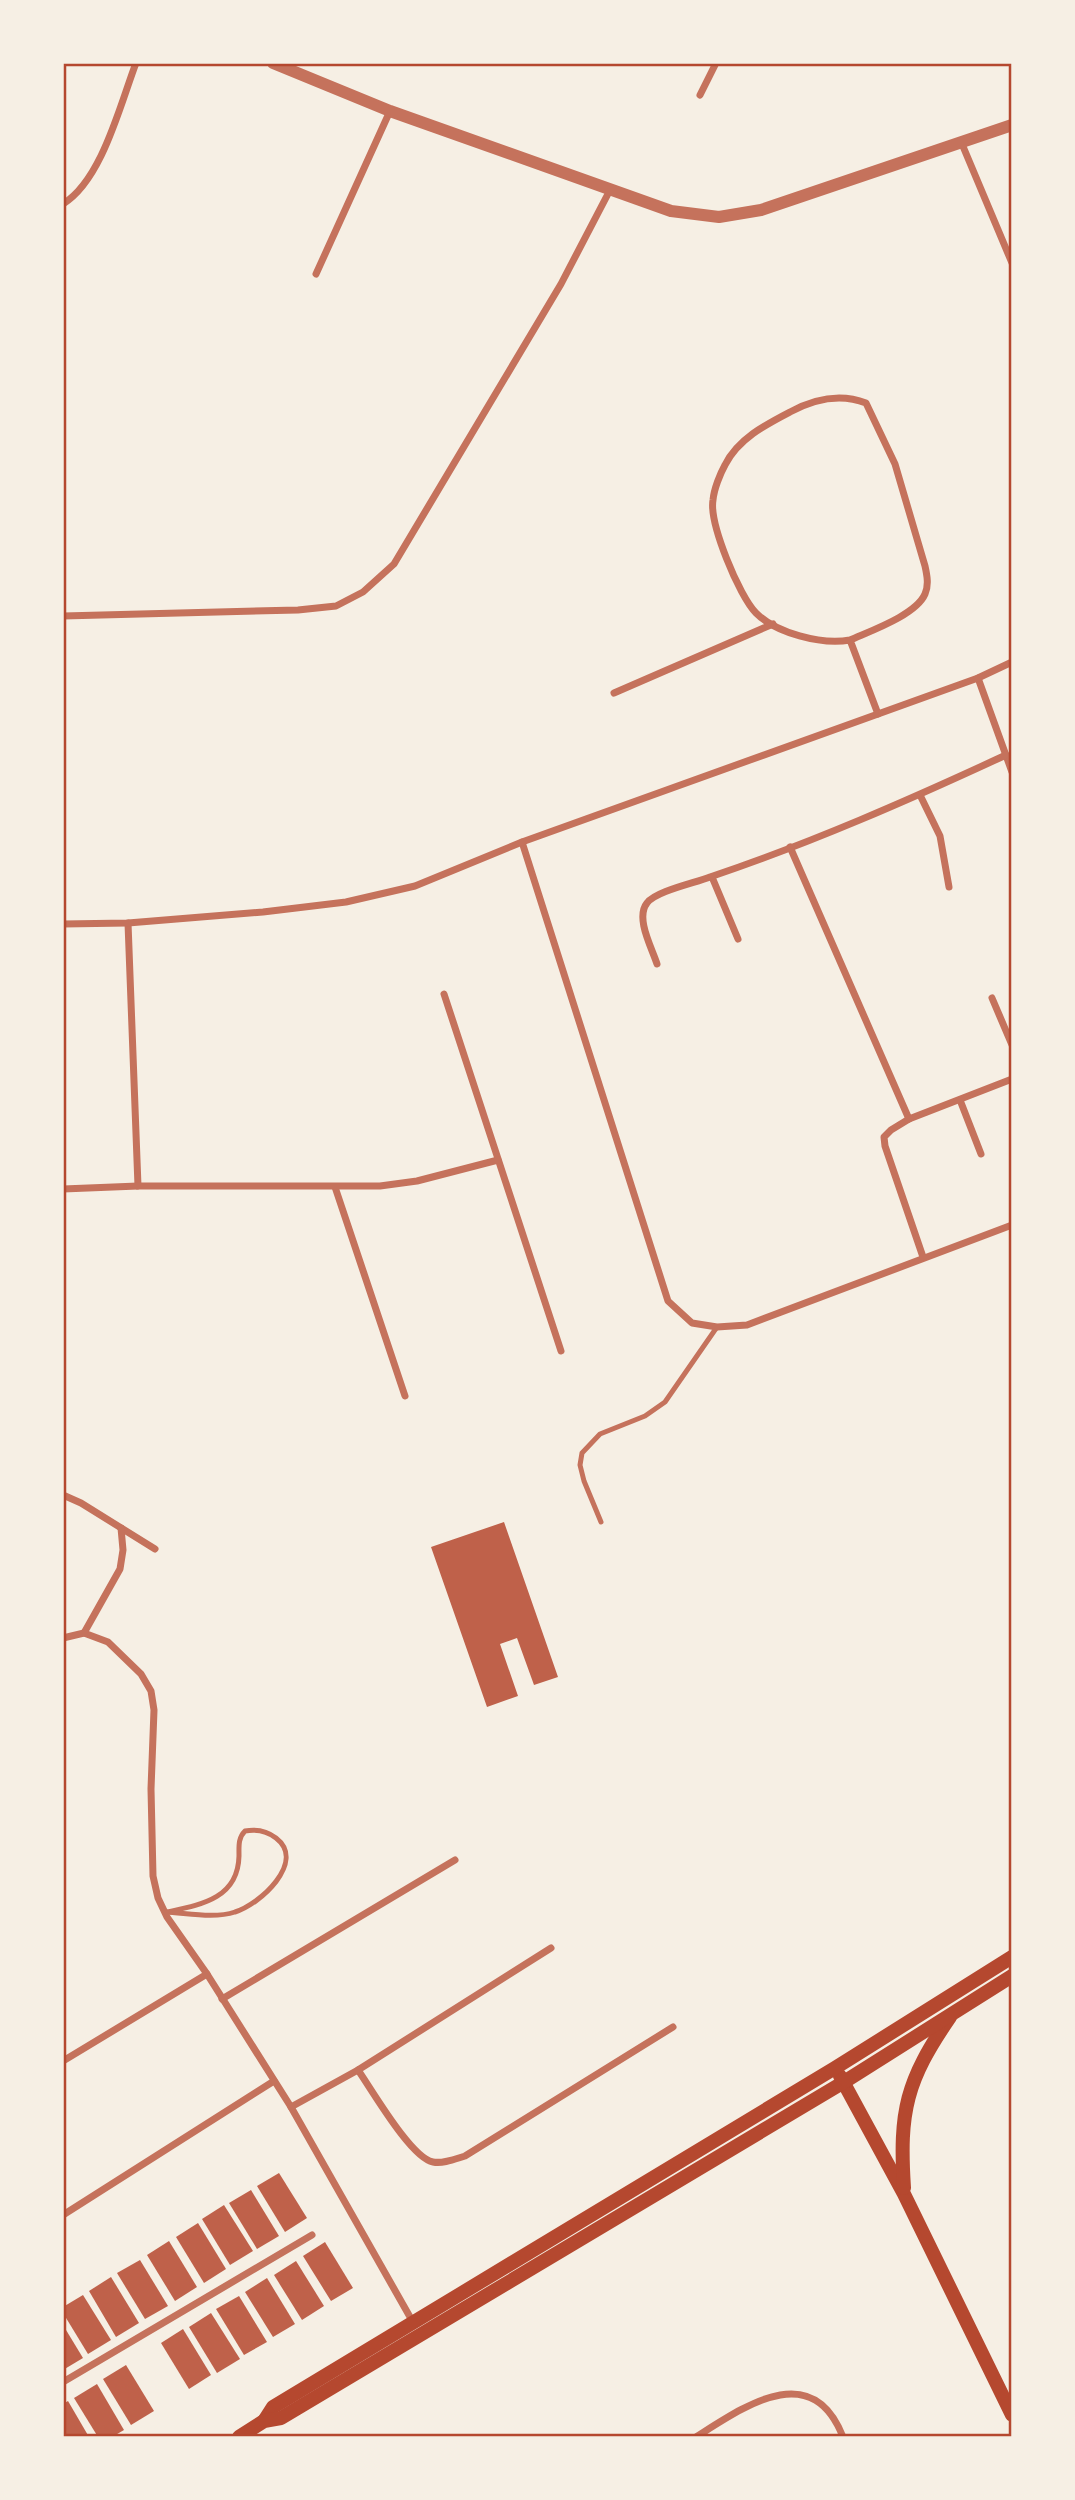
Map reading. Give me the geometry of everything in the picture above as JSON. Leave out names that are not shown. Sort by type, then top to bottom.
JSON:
[{"type":"main road","points":[[264,2421],[273,2407],[835,2068],[1012,1957]]},
{"type":"main road","points":[[239,2437],[264,2421],[281,2418],[421,2335],[844,2082],[1012,1976]]},
{"type":"main road","points":[[904,2194],[903,2129],[912,2083],[934,2041],[955,2010]]},
{"type":"main road","points":[[835,2068],[904,2194],[1012,2415]]},
{"type":"street","points":[[63,204],[71,199],[93,173],[136,63]]},
{"type":"street","points":[[273,63],[390,111],[610,190],[671,211],[719,217],[761,210],[1012,125]]},
{"type":"street","points":[[700,95],[716,63]]},
{"type":"street","points":[[316,274],[390,111]]},
{"type":"street","points":[[962,144],[1012,263]]},
{"type":"street","points":[[63,616],[298,610],[336,606],[363,592],[394,564],[401,553],[561,284],[610,190]]},
{"type":"street","points":[[832,397],[851,397],[866,403],[895,464],[918,538],[928,582],[925,596],[910,610],[893,621],[850,640],[838,642],[806,638],[758,615],[748,604],[731,569],[717,527],[712,501],[726,463],[754,430],[798,407],[832,397]]},
{"type":"street","points":[[614,693],[773,624]]},
{"type":"street","points":[[850,640],[878,714]]},
{"type":"street","points":[[63,924],[128,923],[263,912],[346,902],[415,886],[522,842],[978,678],[1012,663]]},
{"type":"street","points":[[978,678],[1012,772]]},
{"type":"street","points":[[657,964],[644,924],[643,912],[647,901],[920,795],[1006,755]]},
{"type":"street","points":[[920,795],[940,836],[949,887]]},
{"type":"street","points":[[522,842],[668,1301],[692,1323],[717,1327],[747,1325],[1012,1225]]},
{"type":"street","points":[[790,847],[909,1119]]},
{"type":"street","points":[[712,877],[738,939]]},
{"type":"street","points":[[128,923],[138,1186]]},
{"type":"street","points":[[444,994],[561,1350]]},
{"type":"street","points":[[992,998],[1012,1045]]},
{"type":"street","points":[[923,1257],[884,1137],[909,1119],[1012,1079]]},
{"type":"street","points":[[960,1100],[981,1154]]},
{"type":"street","points":[[63,1189],[138,1186],[380,1186],[416,1181],[498,1160]]},
{"type":"street","points":[[335,1187],[405,1396]]},
{"type":"street","points":[[63,1495],[81,1503],[155,1549]]},
{"type":"street","points":[[84,1633],[120,1569],[123,1550],[121,1528]]},
{"type":"street","points":[[63,1638],[84,1633],[108,1642],[141,1674],[151,1690],[154,1710],[151,1789],[153,1876],[166,1912],[291,2107],[421,2335]]},
{"type":"street","points":[[222,1999],[455,1860]]},
{"type":"street","points":[[291,2107],[358,2070],[551,1948]]},
{"type":"street","points":[[63,2061],[207,1974]]},
{"type":"street","points":[[358,2070],[407,2142],[432,2162],[448,2161],[465,2156],[673,2027]]},
{"type":"street","points":[[63,2215],[274,2081]]},
{"type":"street","points":[[63,2382],[312,2235]]},
{"type":"street","points":[[696,2437],[751,2405],[776,2394],[799,2394],[820,2402],[837,2421],[843,2437]]},
{"type":"lane","points":[[601,1522],[584,1481],[580,1465],[582,1453],[600,1434],[645,1416],[665,1402],[717,1327]]},
{"type":"lane","points":[[259,1830],[271,1834],[286,1848],[287,1858],[278,1881],[236,1912],[166,1912],[205,1904],[225,1891],[237,1872],[240,1838],[246,1831],[259,1830]]},
{"type":"building","points":[[504,1522],[558,1677],[534,1685],[517,1638],[500,1644],[518,1696],[487,1707],[431,1547]]},
{"type":"building","points":[[279,2173],[307,2218],[285,2232],[257,2186]]},
{"type":"building","points":[[251,2190],[279,2236],[257,2249],[229,2203]]},
{"type":"building","points":[[224,2205],[253,2251],[230,2265],[202,2219]]},
{"type":"building","points":[[198,2223],[226,2269],[204,2283],[176,2237]]},
{"type":"building","points":[[169,2241],[197,2287],[175,2301],[147,2255]]},
{"type":"building","points":[[325,2242],[353,2288],[331,2301],[303,2256]]},
{"type":"building","points":[[140,2260],[168,2306],[145,2319],[117,2273]]},
{"type":"building","points":[[296,2261],[324,2306],[302,2320],[274,2275]]},
{"type":"building","points":[[111,2277],[139,2323],[116,2337],[89,2291]]},
{"type":"building","points":[[267,2278],[295,2324],[273,2337],[245,2292]]},
{"type":"building","points":[[83,2295],[111,2340],[88,2354],[63,2313],[63,2307]]},
{"type":"building","points":[[239,2296],[267,2342],[244,2355],[216,2309]]},
{"type":"building","points":[[211,2313],[240,2359],[217,2373],[189,2327]]},
{"type":"building","points":[[63,2325],[83,2358],[63,2370]]},
{"type":"building","points":[[183,2329],[211,2375],[189,2389],[161,2343]]},
{"type":"building","points":[[126,2365],[154,2411],[131,2425],[103,2379]]},
{"type":"building","points":[[97,2384],[124,2430],[112,2437],[98,2437],[74,2398]]},
{"type":"building","points":[[68,2401],[89,2437],[63,2437],[63,2404]]}]
